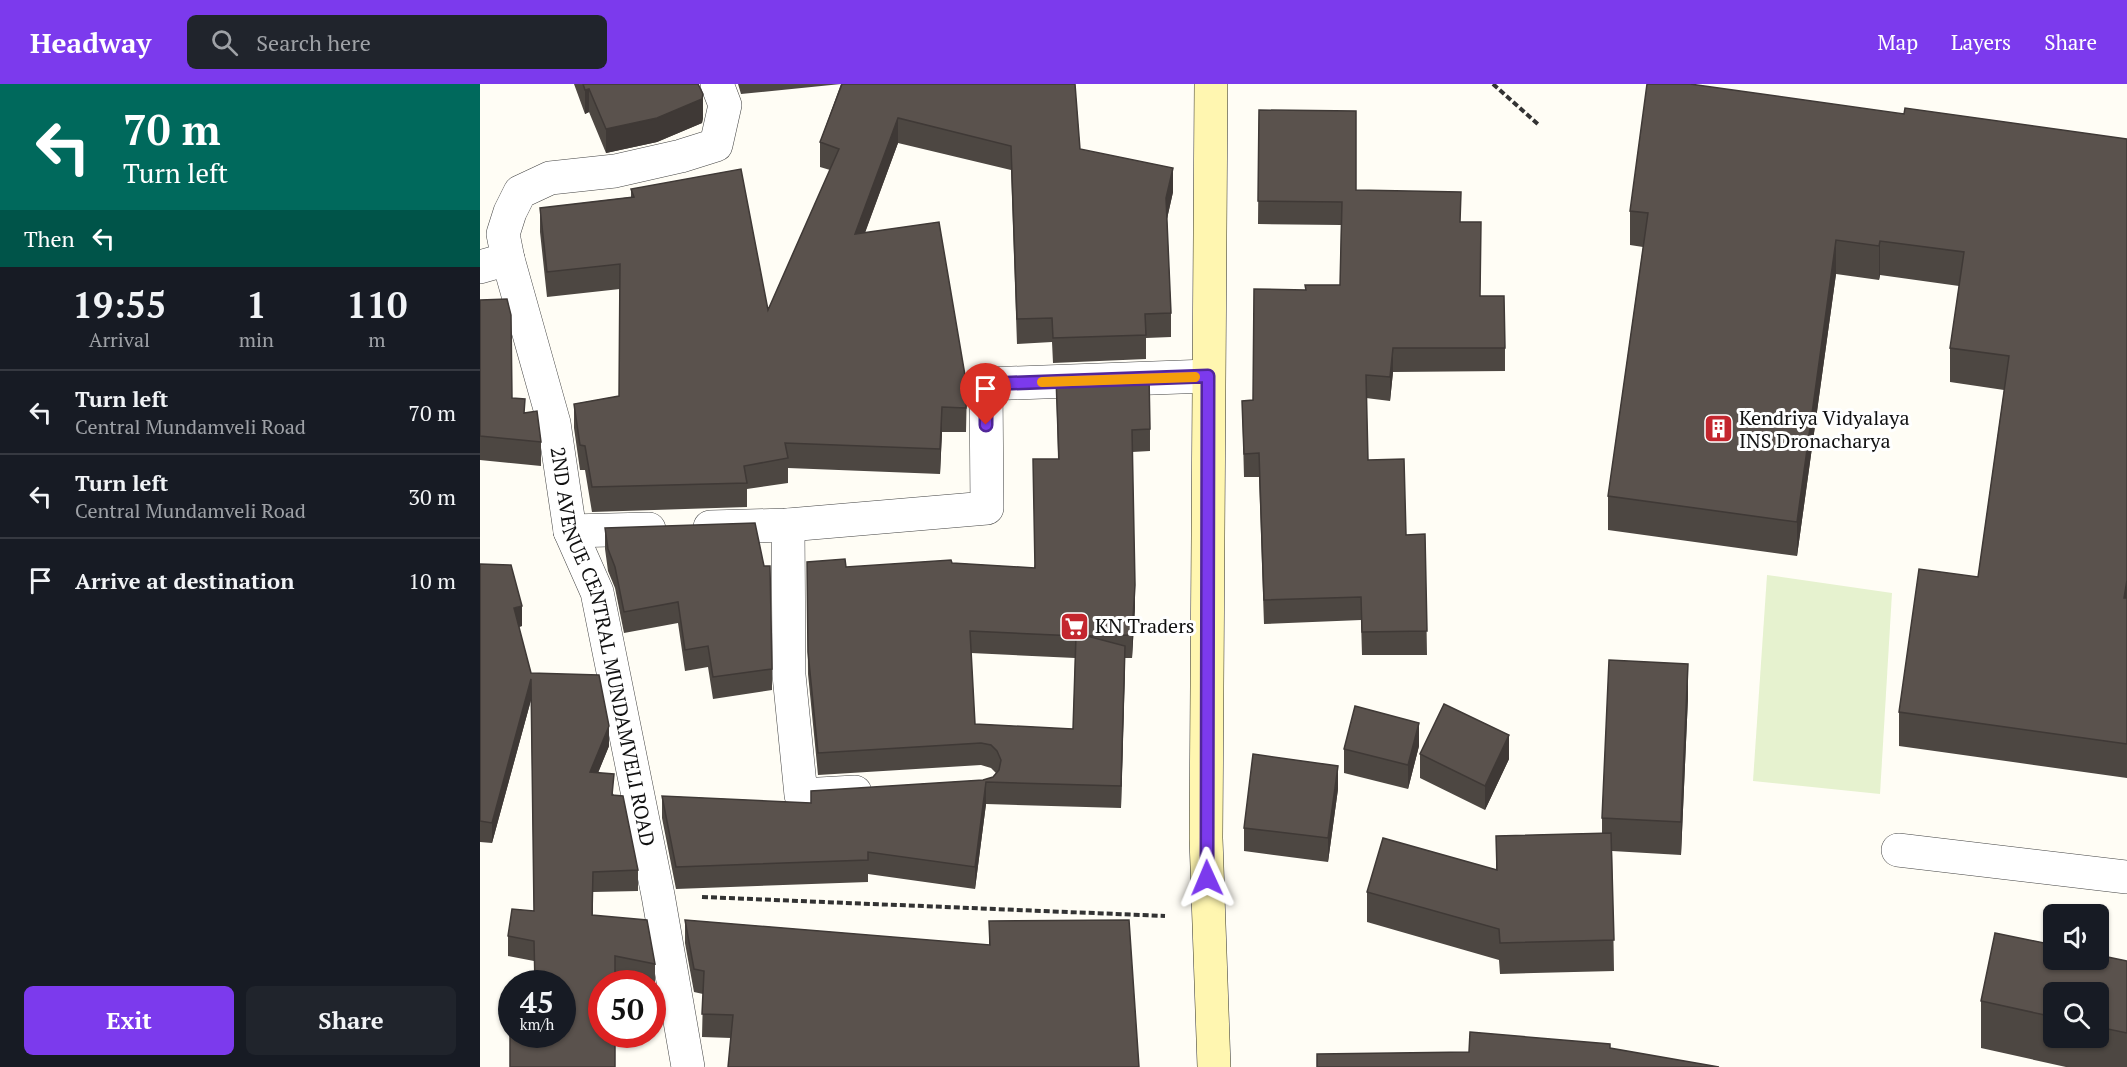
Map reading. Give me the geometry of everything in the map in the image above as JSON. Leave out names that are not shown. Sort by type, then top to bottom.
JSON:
[{"type":"main road","points":[[1210,84],[1206,814],[1214,1067]]},
{"type":"street","name":"2ND AVENUE CENTRAL MUNDAMVELI ROAD","points":[[688,1067],[658,895],[597,592],[570,531],[554,423],[494,263],[510,212],[520,192],[550,178],[615,171],[681,156],[716,145],[725,105],[717,84]]},
{"type":"street","points":[[570,531],[788,525],[987,508],[986,384],[1208,376]]},
{"type":"street","points":[[788,525],[789,675],[801,795],[880,790]]},
{"type":"street","points":[[1898,850],[2127,877]]},
{"type":"path","points":[[1493,84],[1540,126]]},
{"type":"path","points":[[658,895],[1208,918]]},
{"type":"green space","points":[[1767,575],[1892,593],[1880,794],[1753,781]]},
{"type":"building","points":[[583,84],[698,84],[703,94],[702,99],[657,118],[606,129],[589,89],[585,90]]},
{"type":"building","points":[[842,84],[1075,84],[1080,149],[1173,168],[1166,198],[1171,313],[1145,314],[1146,335],[1053,338],[1052,318],[1017,319],[1011,146],[898,118],[855,234],[939,222],[967,387],[966,408],[942,407],[940,449],[785,443],[788,458],[744,466],[747,483],[592,487],[585,446],[580,445],[574,404],[619,396],[620,264],[547,272],[540,208],[634,197],[631,189],[741,169],[768,310],[839,149],[820,142]]},
{"type":"building","points":[[1647,84],[1690,84],[1904,114],[1905,108],[2127,139],[2127,580],[2124,598],[2127,598],[2127,744],[1899,712],[1919,569],[1978,577],[2009,356],[1950,348],[1964,252],[1880,241],[1879,246],[1836,240],[1797,522],[1608,496],[1648,213],[1630,211]]},
{"type":"building","points":[[1259,110],[1356,111],[1356,190],[1461,192],[1460,222],[1481,222],[1480,296],[1504,296],[1505,348],[1393,348],[1390,377],[1366,375],[1368,460],[1404,459],[1406,535],[1425,534],[1427,631],[1362,632],[1361,597],[1264,600],[1259,453],[1244,454],[1242,401],[1253,400],[1254,289],[1306,290],[1305,285],[1340,285],[1342,202],[1258,201]]},
{"type":"building","points":[[507,299],[511,315],[512,398],[525,399],[524,413],[537,411],[541,442],[480,436],[480,300]]},
{"type":"building","points":[[1149,375],[1150,429],[1132,430],[1135,585],[1132,635],[1087,636],[1125,646],[1121,786],[986,782],[975,867],[868,852],[868,860],[676,867],[662,796],[811,803],[811,791],[983,780],[993,777],[999,770],[1001,760],[997,751],[991,745],[981,743],[818,753],[808,652],[807,562],[845,559],[846,567],[951,560],[952,563],[1035,568],[1033,459],[1059,459],[1056,378]],"holes":[[[970,631],[1076,636],[1073,729],[975,724]]]},
{"type":"building","points":[[755,523],[764,566],[770,566],[772,669],[713,677],[708,646],[685,650],[678,602],[624,612],[605,528]]},
{"type":"building","points":[[480,564],[511,565],[522,606],[514,608],[531,673],[599,675],[609,726],[590,772],[614,774],[612,795],[623,796],[638,870],[593,872],[592,915],[647,920],[655,964],[615,956],[615,970],[588,970],[588,1048],[615,1048],[615,1067],[510,1067],[510,1048],[576,1048],[576,970],[535,970],[534,941],[508,936],[512,909],[534,911],[531,679],[492,823],[480,821]]},
{"type":"building","points":[[1609,660],[1688,664],[1681,822],[1602,818]]},
{"type":"building","points":[[1444,704],[1509,735],[1485,786],[1420,754]]},
{"type":"building","points":[[1355,706],[1419,723],[1408,765],[1344,749]]},
{"type":"building","points":[[1253,754],[1338,766],[1328,838],[1244,828]]},
{"type":"building","points":[[1611,833],[1614,940],[1500,943],[1499,929],[1367,892],[1383,838],[1497,870],[1496,836]]},
{"type":"building","points":[[685,920],[990,945],[989,921],[1129,920],[1139,1067],[728,1067],[733,1015],[702,1014],[704,971],[694,969]]},
{"type":"building","points":[[1995,933],[2043,943],[2043,970],[2109,970],[2109,957],[2127,961],[2127,1033],[2109,1029],[2109,982],[2043,982],[2043,1015],[1981,1001]]},
{"type":"building","points":[[1470,1032],[1610,1044],[1610,1048],[1719,1067],[1317,1067],[1317,1054],[1469,1052]]},
{"type":"slow traffic","points":[[1042,382],[1195,377]]},
{"type":"place","name":"Kendriya Vidyalaya INS Dronacharya","points":[[1718,429]]},
{"type":"place","name":"KN Traders","points":[[1074,626]]},
{"type":"route","points":[[986,425],[986,384],[1208,376],[1207,878]]}]
